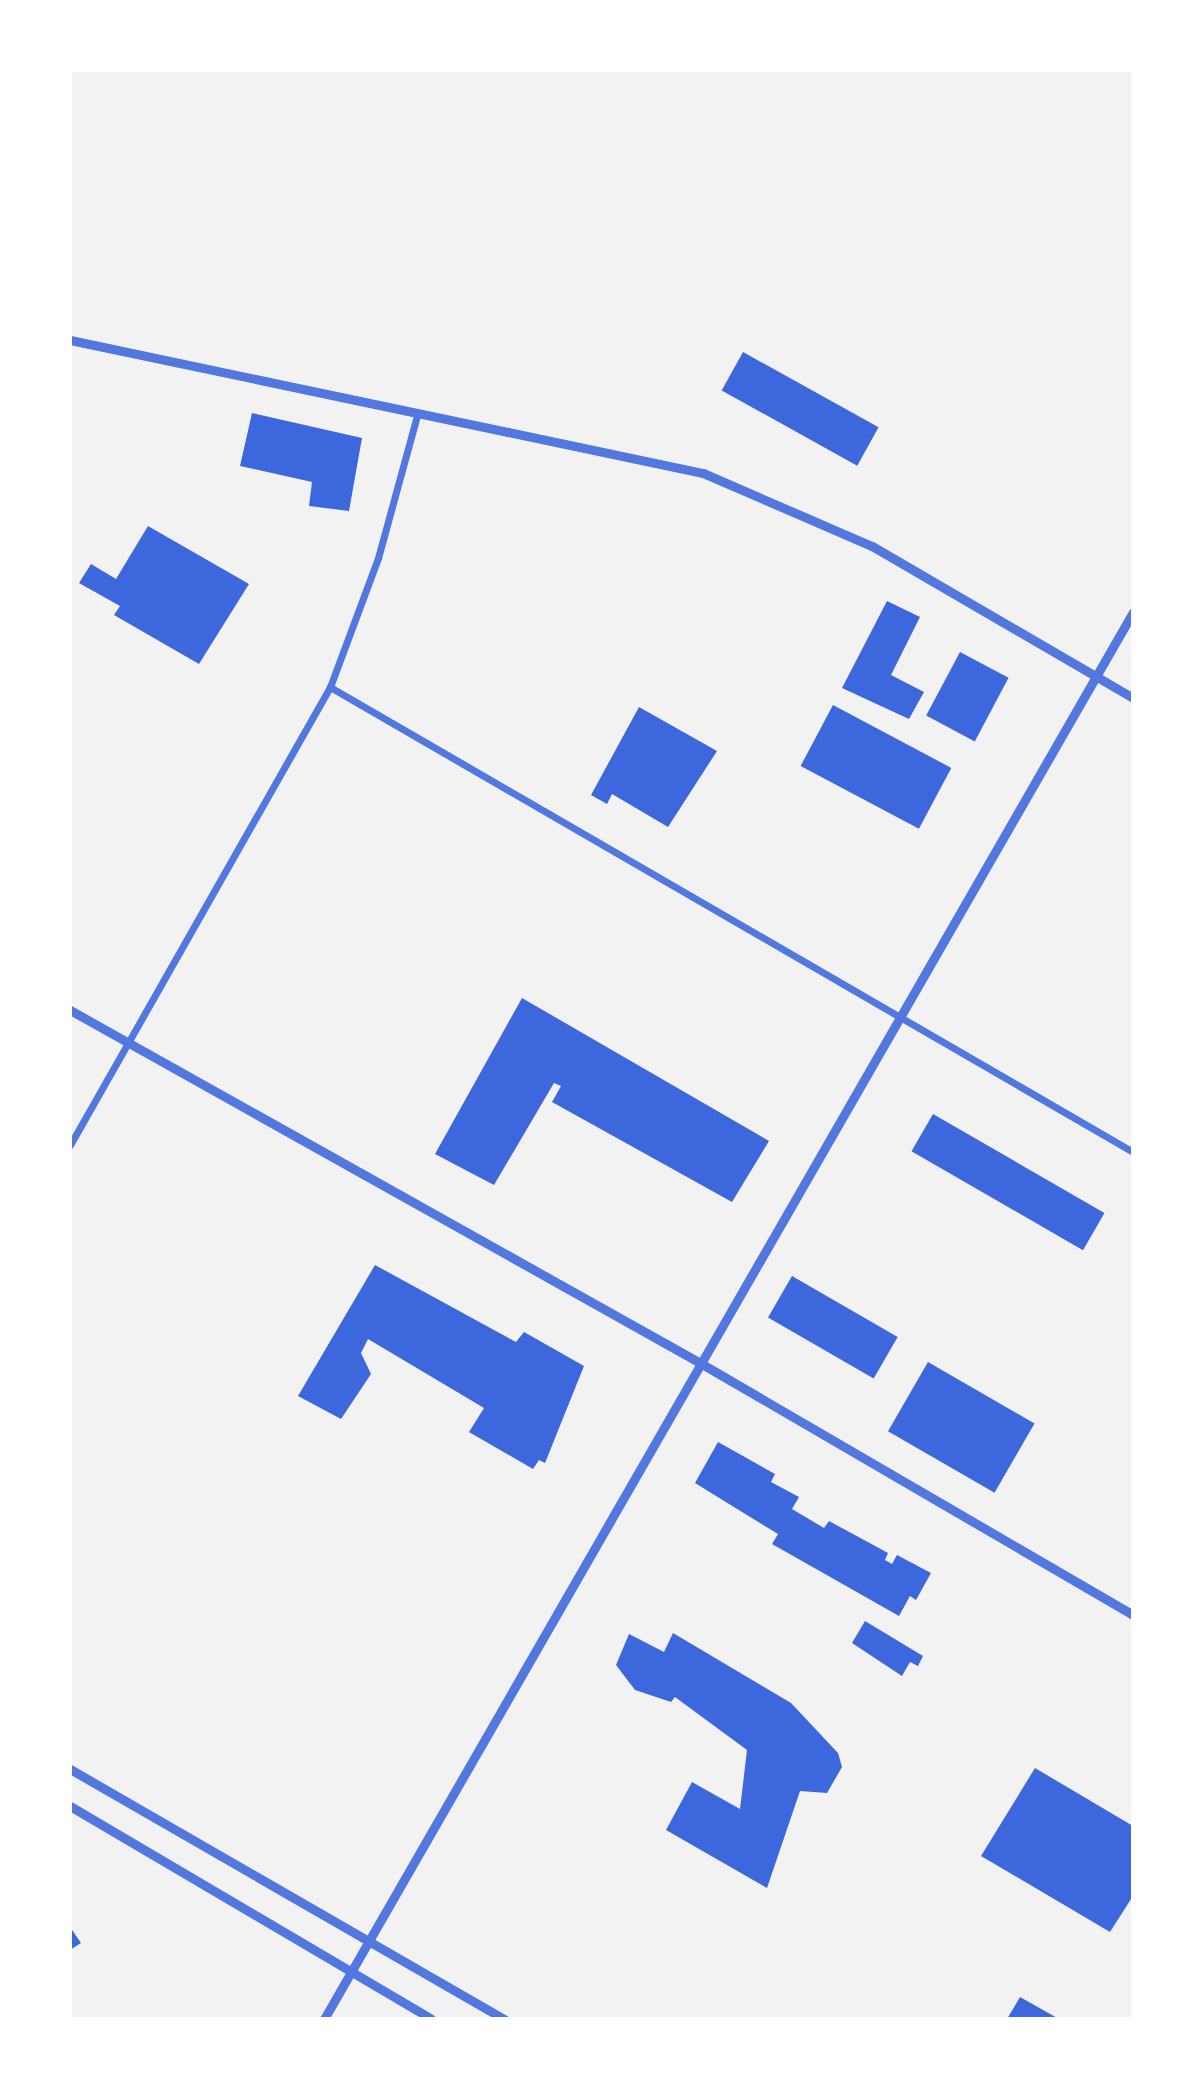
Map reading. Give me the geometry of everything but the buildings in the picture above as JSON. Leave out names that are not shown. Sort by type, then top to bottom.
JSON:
[{"type":"street","points":[[70,340],[621,452],[757,492],[872,546],[1133,698]]},
{"type":"street","points":[[70,1145],[330,687],[378,558],[418,412]]},
{"type":"street","points":[[324,2019],[901,1020],[1133,612]]},
{"type":"street","points":[[330,687],[1133,1152]]},
{"type":"street","points":[[70,1010],[702,1364],[1133,1615]]},
{"type":"street","points":[[70,1769],[504,2019]]},
{"type":"street","points":[[70,1806],[431,2019]]}]
